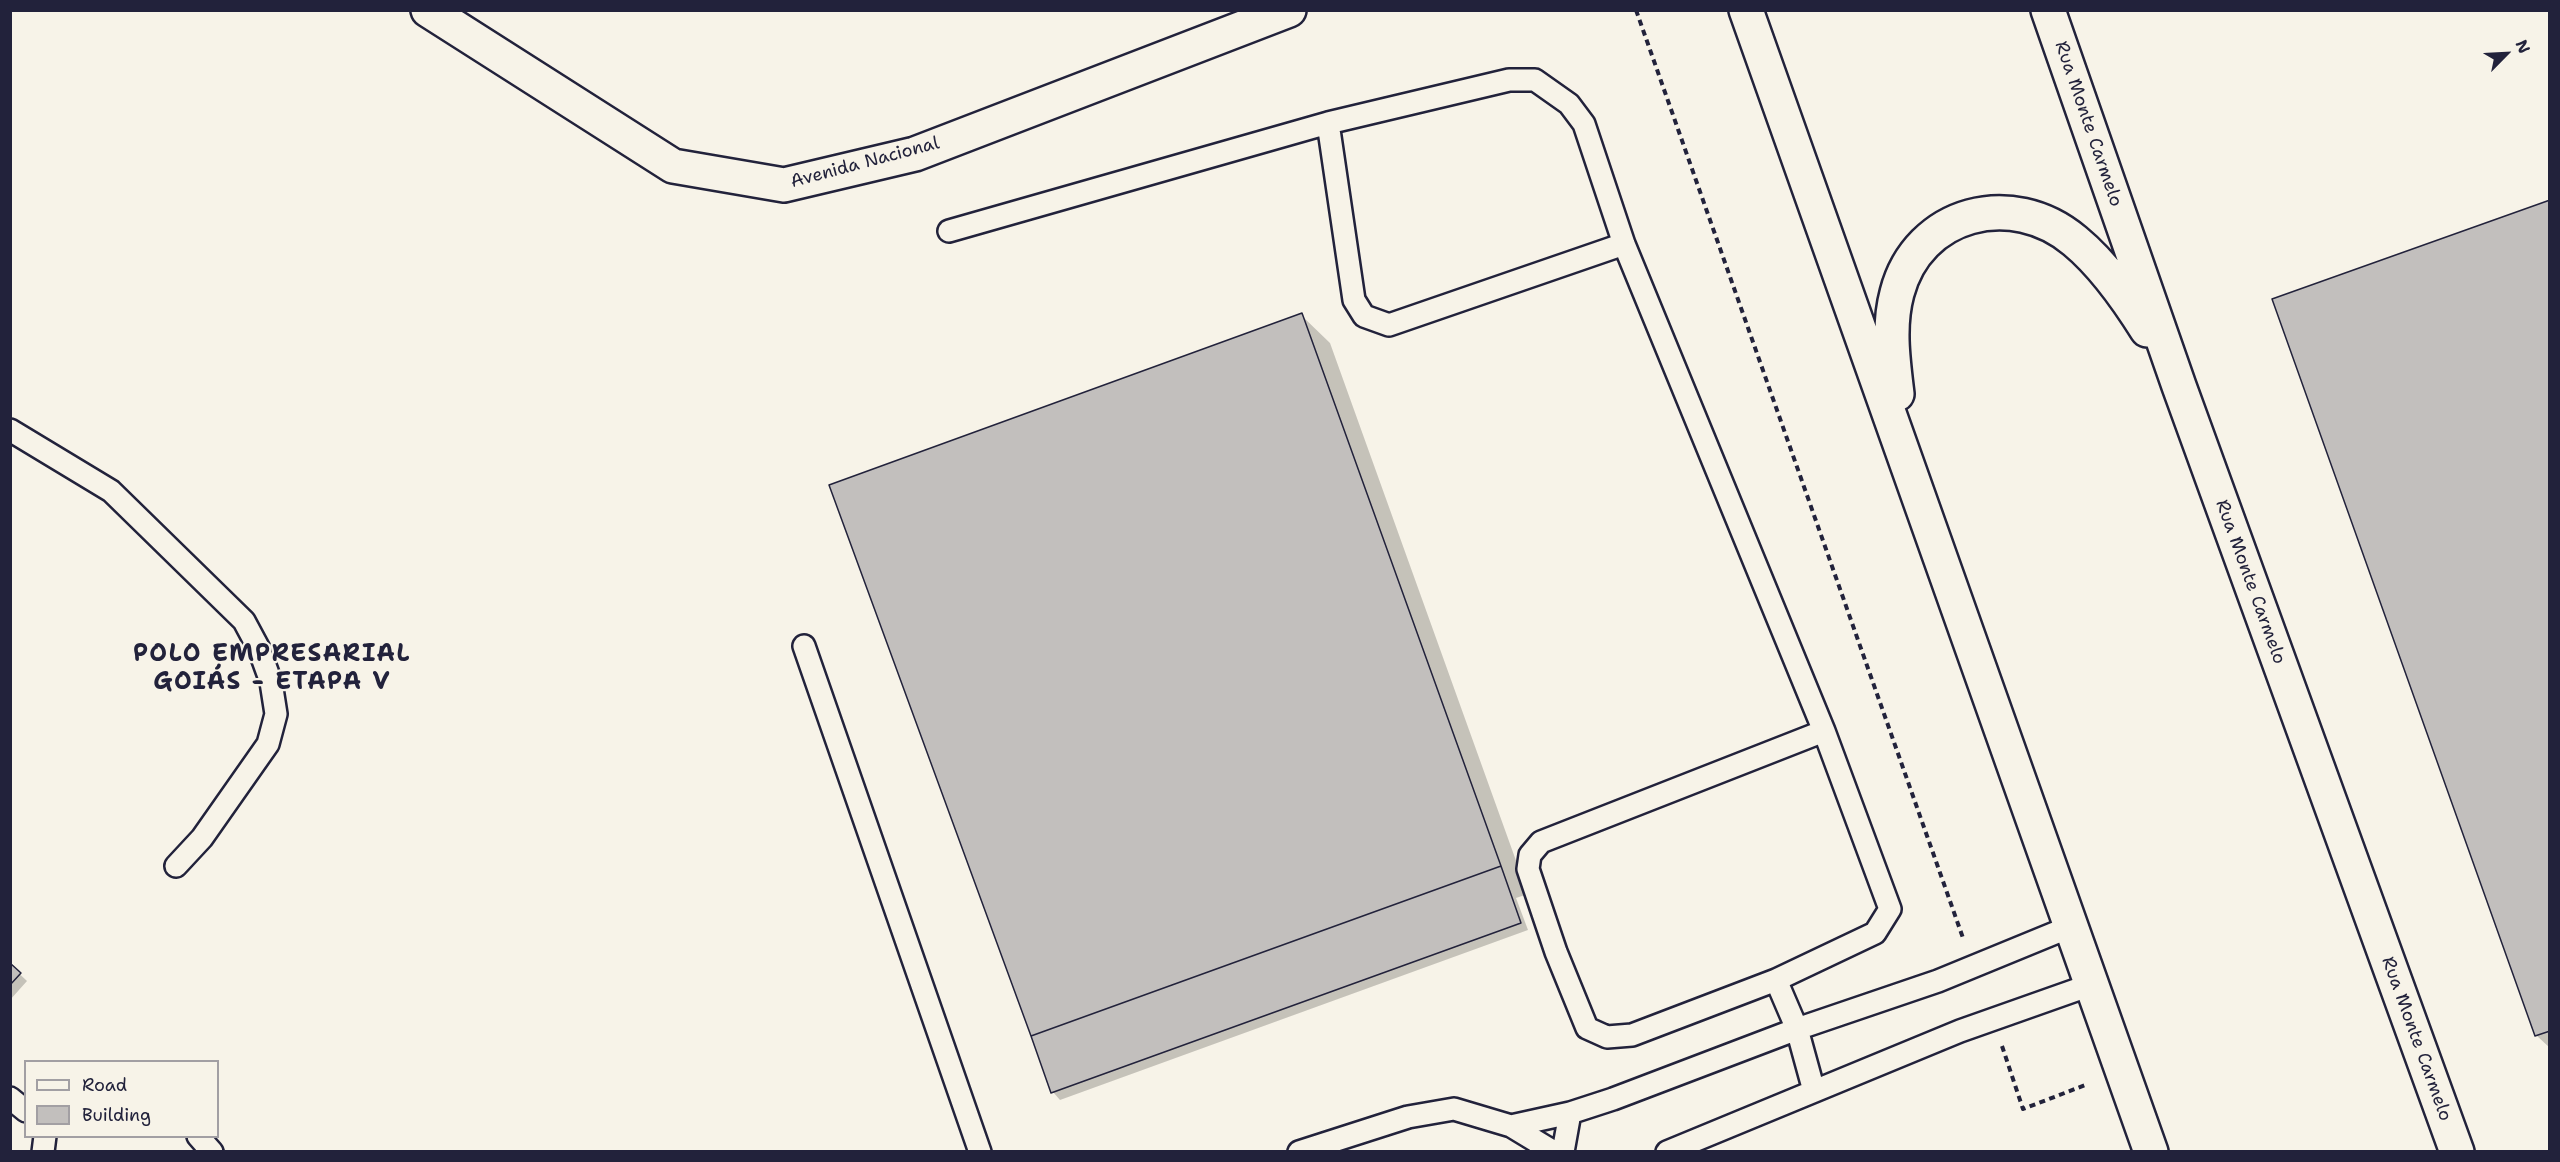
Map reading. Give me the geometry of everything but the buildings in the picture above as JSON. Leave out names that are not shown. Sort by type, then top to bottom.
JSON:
[{"type":"main road","name":"Avenida Nacional","points":[[428,10],[673,166],[784,185],[915,154],[1289,10]]},
{"type":"main road","points":[[1746,10],[2151,1152]]},
{"type":"main road","name":"Rua Monte Carmelo","points":[[2048,10],[2179,386],[2457,1152]]},
{"type":"main road","points":[[1903,449],[1892,348],[1897,294],[1914,253],[1950,223],[1994,211],[2034,217],[2074,240],[2111,278],[2146,328],[2179,386]]},
{"type":"lane","points":[[949,231],[1328,123],[1509,80],[1535,80],[1569,104],[1584,124],[1624,244],[1824,731],[1890,909],[1875,933],[1776,980],[1632,1035],[1607,1036],[1587,1028],[1556,952],[1528,869],[1530,855],[1535,848],[1541,842],[1824,731]]},
{"type":"lane","points":[[1328,123],[1354,300],[1364,316],[1389,325],[1624,244]]},
{"type":"lane","points":[[10,430],[111,491],[244,621],[259,649],[270,682],[276,714],[268,744],[202,838],[176,866]]},
{"type":"lane","points":[[804,646],[980,1152]]},
{"type":"lane","points":[[1511,1126],[1570,1113],[1974,966],[2072,926]]},
{"type":"lane","points":[[1776,980],[1797,1029],[1814,1091]]},
{"type":"lane","points":[[1667,1152],[1993,1018],[2093,984]]},
{"type":"lane","points":[[10,1098],[24,1109]]},
{"type":"lane","points":[[1299,1152],[1408,1117],[1454,1109],[1511,1126],[1554,1152]]},
{"type":"lane","points":[[1563,1152],[1570,1113]]},
{"type":"lane","points":[[199,1138],[212,1152]]},
{"type":"path","points":[[1636,10],[1974,966]]},
{"type":"path","points":[[1993,1018],[2023,1109],[2123,1070]]},
{"type":"district","name":"POLO EMPRESARIAL GOIÁS - ETAPA V","points":[[272,669]]}]
